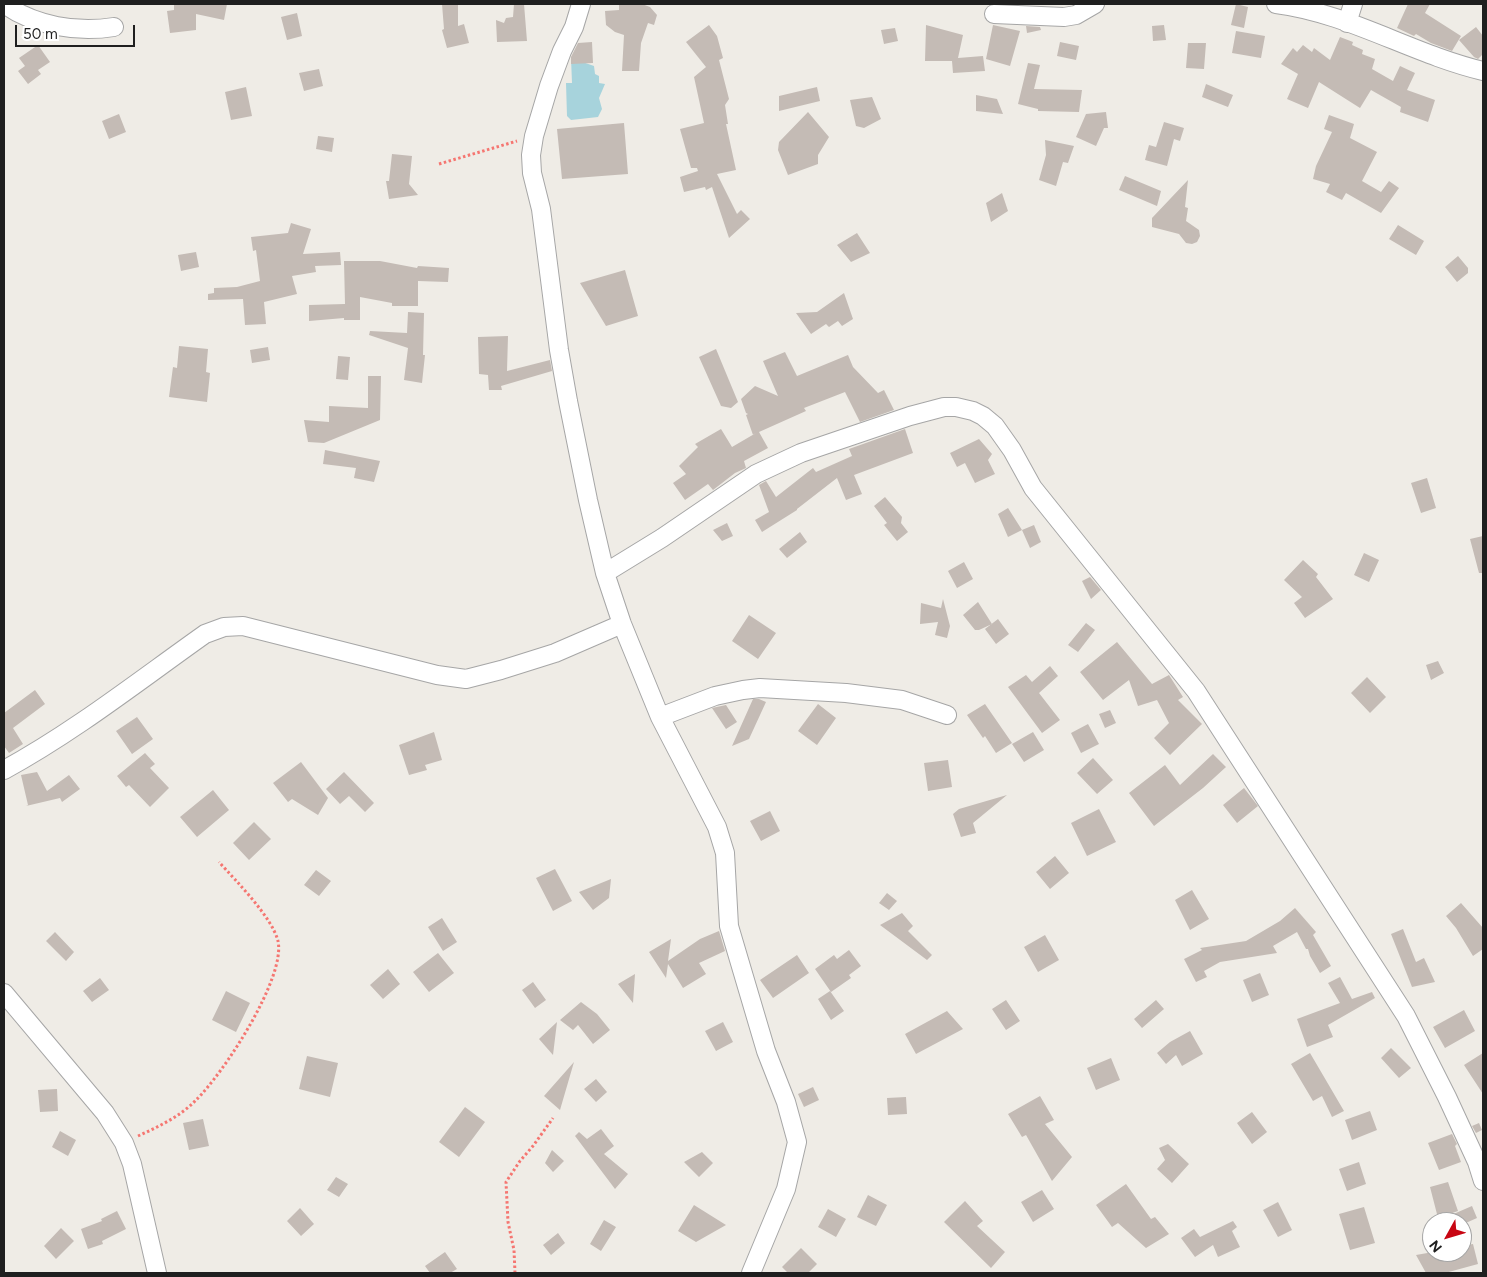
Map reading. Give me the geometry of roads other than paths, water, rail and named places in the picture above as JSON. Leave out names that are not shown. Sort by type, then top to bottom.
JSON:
[{"type":"street","points":[[4,4],[13,10],[42,22],[68,29],[114,27]]},
{"type":"street","points":[[581,4],[574,27],[562,51],[549,86],[534,136],[531,155],[532,173],[541,209],[560,350],[588,500],[605,573],[622,624],[660,717],[716,827],[725,853],[729,926],[766,1051],[786,1102],[797,1142],[786,1189],[751,1273]]},
{"type":"street","points":[[994,14],[1064,17],[1076,15],[1095,4]]},
{"type":"street","points":[[1276,4],[1300,7],[1326,14],[1410,48],[1483,71]]},
{"type":"street","points":[[1347,23],[1353,4]]},
{"type":"street","points":[[605,573],[662,538],[756,474],[801,453],[910,416],[944,407],[956,407],[973,411],[983,416],[995,426],[1012,450],[1033,488],[1196,691],[1406,1016],[1447,1097],[1477,1162],[1483,1181]]},
{"type":"street","points":[[4,770],[80,722],[205,634],[224,627],[243,626],[437,675],[466,679],[555,653],[622,624]]},
{"type":"street","points":[[660,717],[715,696],[760,688],[846,693],[902,700],[947,715]]},
{"type":"street","points":[[4,993],[105,1113],[124,1143],[132,1164],[157,1273]]},
{"type":"water","points":[[571,58],[594,66],[595,74],[599,76],[599,83],[605,84],[599,98],[602,109],[598,117],[571,120],[567,116],[566,83],[572,83]]}]
